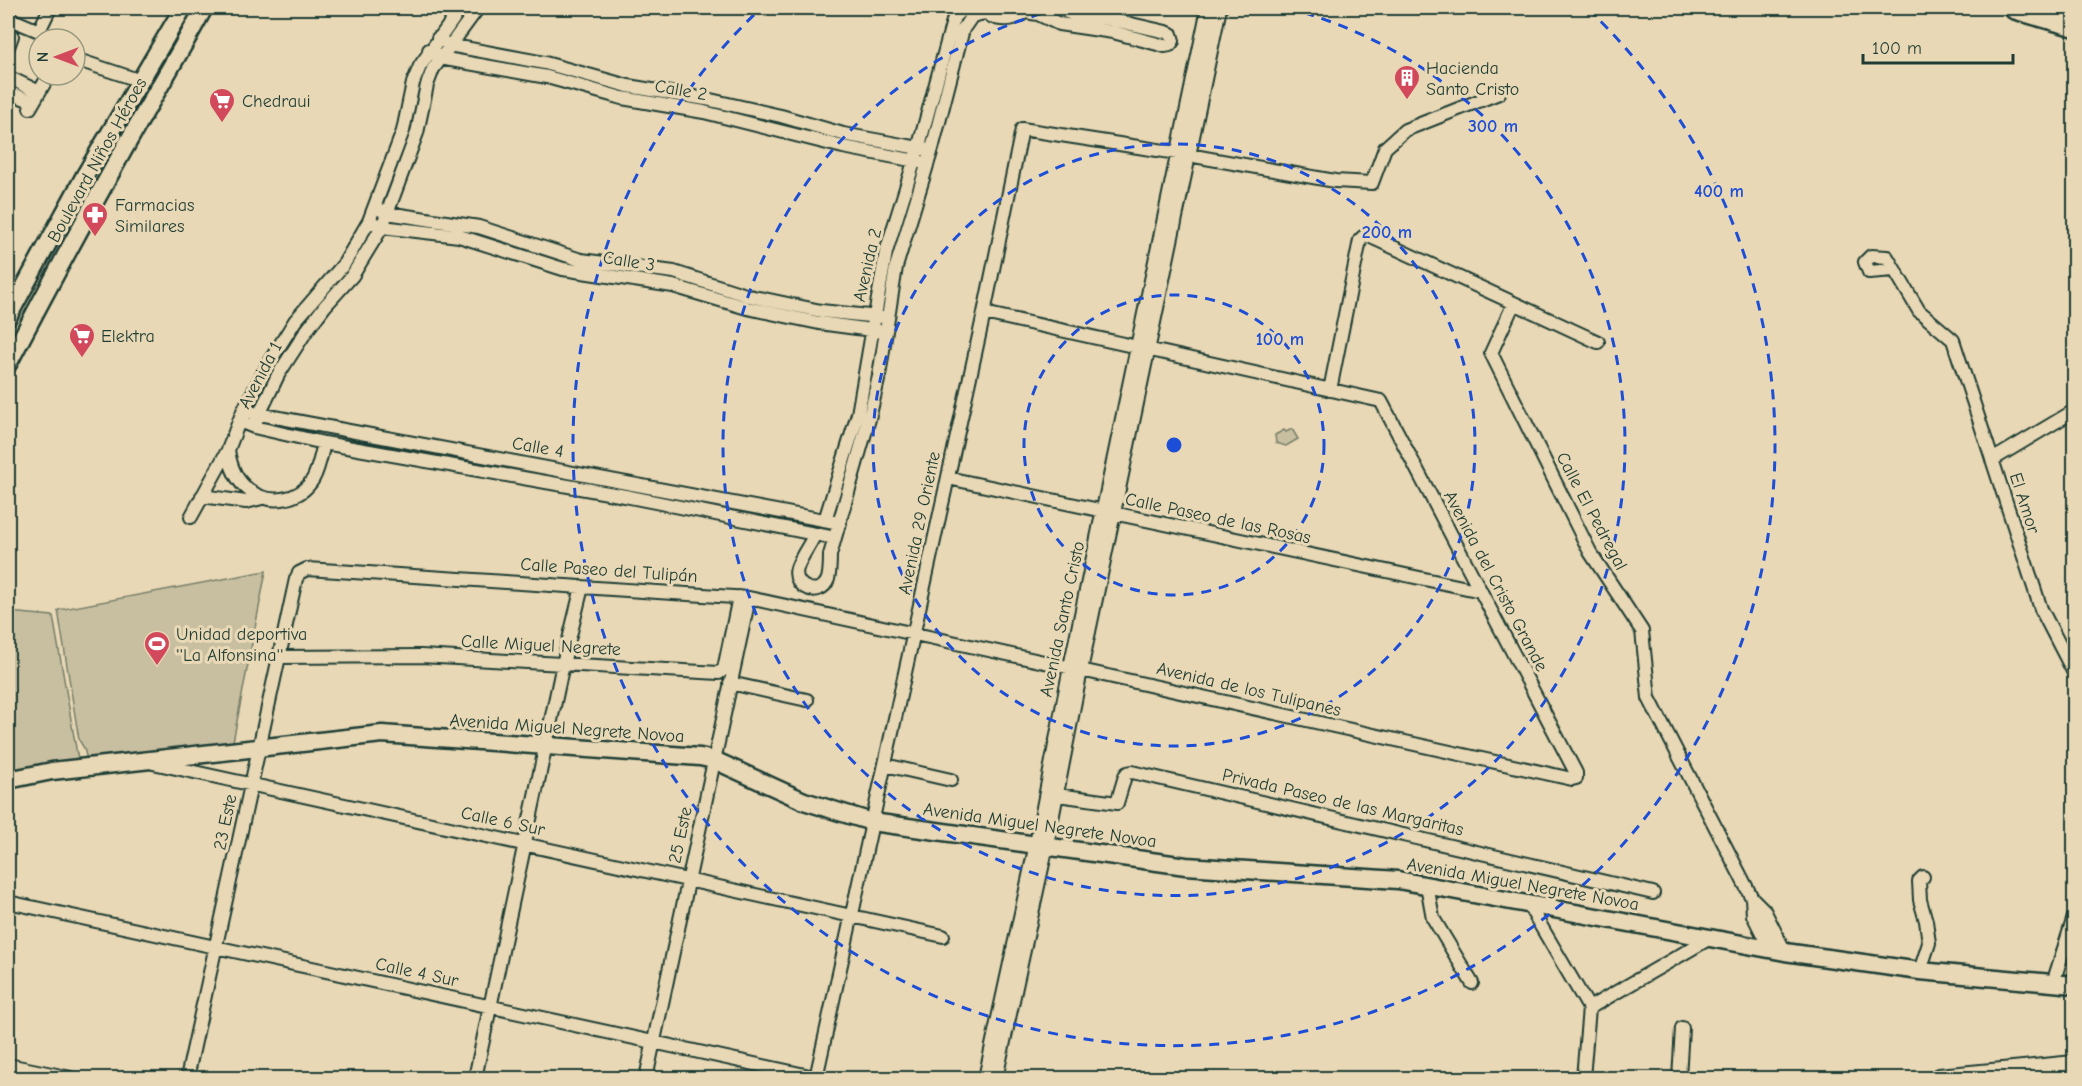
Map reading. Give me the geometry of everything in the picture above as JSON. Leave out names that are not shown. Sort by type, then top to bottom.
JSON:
[{"type":"highway","points":[[2015,8],[2074,25]]},
{"type":"main road","name":"Boulevard Niños Héroes","points":[[8,317],[85,175],[183,8]]},
{"type":"main road","name":"Boulevard Niños Héroes","points":[[8,364],[64,257],[204,8]]},
{"type":"main road","name":"Avenida Miguel Negrete Novoa","points":[[8,780],[52,771],[382,734],[700,757],[714,760],[804,801],[872,822],[1042,844],[1186,866],[1398,880],[1777,950],[1920,971],[2074,985]]},
{"type":"main road","points":[[1939,1078],[2074,1065]]},
{"type":"street","points":[[8,18],[39,31],[50,8]]},
{"type":"street","name":"Avenida 1","points":[[461,8],[429,50],[414,83],[381,210],[382,227],[352,276],[307,330],[278,375],[254,427],[241,416],[270,361],[295,321],[344,264],[369,221],[381,210],[417,133],[427,85],[440,58],[478,8]]},
{"type":"street","name":"Avenida 2","points":[[815,534],[797,569],[797,581],[809,590],[817,590],[824,586],[828,579],[830,555],[879,376],[878,331],[873,317],[886,252],[916,155],[954,17],[963,8]]},
{"type":"street","points":[[983,10],[995,18],[1006,20],[1016,18],[1027,10],[1059,24],[1113,32],[1165,46],[1170,45],[1173,41],[1171,34],[1167,32],[1109,19],[1072,14],[1056,8]]},
{"type":"street","name":"Avenida Santo Cristo","points":[[1183,154],[1208,8]]},
{"type":"street","name":"Avenida Santo Cristo","points":[[985,1078],[1002,1025],[1042,844],[1180,168],[1220,8]]},
{"type":"street","name":"Avenida 2","points":[[825,520],[858,414],[878,331],[887,318],[896,267],[932,149],[963,29],[972,16],[983,10]]},
{"type":"street","name":"Calle 2","points":[[438,38],[449,45],[545,63],[628,86],[706,99],[781,116],[916,155],[928,163]]},
{"type":"street","name":"Calle 2","points":[[429,50],[440,58],[547,77],[622,98],[704,112],[843,147],[916,155],[932,149]]},
{"type":"street","points":[[87,63],[141,81]]},
{"type":"street","points":[[8,77],[34,101]]},
{"type":"street","points":[[34,101],[42,87]]},
{"type":"street","points":[[8,92],[34,101]]},
{"type":"street","points":[[1183,154],[1335,181],[1372,183],[1385,148],[1405,130],[1499,93]]},
{"type":"street","points":[[704,112],[706,99]]},
{"type":"street","name":"Avenida 29 Oriente","points":[[817,1078],[1022,129],[1183,154]]},
{"type":"street","name":"Calle 3","points":[[381,210],[478,227],[581,260],[640,274],[747,308],[819,324],[878,331]]},
{"type":"street","name":"Calle 3","points":[[369,221],[382,227],[459,236],[563,269],[640,274],[674,272],[749,296],[811,309],[887,318]]},
{"type":"street","points":[[984,313],[1330,390],[1360,240],[1369,236],[1598,342]]},
{"type":"street","name":"El Amor","points":[[1894,270],[1918,311],[1953,340],[2041,609],[2074,673]]},
{"type":"street","name":"Calle El Pedregal","points":[[1514,303],[1491,353],[1590,552],[1642,631],[1649,698],[1752,898],[1764,910],[1777,950]]},
{"type":"street","name":"Avenida del Cristo Grande","points":[[1330,390],[1381,401],[1576,773],[1576,778]]},
{"type":"street","points":[[1992,460],[2074,411]]},
{"type":"street","name":"Calle 4","points":[[241,416],[258,415],[825,520]]},
{"type":"street","points":[[191,517],[228,450],[241,416]]},
{"type":"street","name":"Calle 4","points":[[254,427],[324,443],[625,496],[835,538]]},
{"type":"street","points":[[202,496],[246,502],[262,498],[286,499],[297,495],[314,478],[324,443]]},
{"type":"street","points":[[228,450],[230,463],[237,477],[248,490],[262,498]]},
{"type":"street","points":[[496,473],[499,458]]},
{"type":"street","name":"Calle Paseo de las Rosas","points":[[948,478],[1481,591]]},
{"type":"street","points":[[825,520],[840,523]]},
{"type":"street","name":"Calle Paseo del Tulipán","points":[[299,573],[307,570],[744,597],[913,635]]},
{"type":"street","name":"23 Este","points":[[187,1078],[299,573]]},
{"type":"street","points":[[475,1078],[563,664],[582,587]]},
{"type":"street","name":"Calle Miguel Negrete","points":[[279,657],[421,656],[719,673],[723,669],[744,597]]},
{"type":"street","name":"25 Este","points":[[646,1078],[730,683],[744,597]]},
{"type":"street","name":"Avenida de los Tulipanes","points":[[913,635],[1572,779],[1576,778]]},
{"type":"street","points":[[730,683],[807,700]]},
{"type":"street","name":"Calle 6 Sur","points":[[146,761],[943,936]]},
{"type":"street","points":[[885,765],[951,780]]},
{"type":"street","name":"Privada Paseo de las Margaritas","points":[[1052,794],[1117,803],[1125,776],[1132,772],[1653,893]]},
{"type":"street","points":[[1920,971],[1929,943],[1920,900],[1919,881],[1923,877]]},
{"type":"street","points":[[1427,885],[1433,918],[1472,983]]},
{"type":"street","name":"Calle 4 Sur","points":[[8,902],[817,1078]]},
{"type":"street","points":[[1528,904],[1589,1008],[1583,1078]]},
{"type":"street","points":[[2054,983],[2074,917]]},
{"type":"street","points":[[1589,1008],[1710,938]]},
{"type":"street","name":"Avenida Santo Cristo","points":[[996,1078],[1002,1025]]},
{"type":"street","points":[[1679,1078],[1682,1028]]},
{"type":"street","points":[[8,1065],[71,1078]]},
{"type":"shaded area","points":[[1292,429],[1298,439],[1286,446],[1276,443],[1275,435]]},
{"type":"shaded area","name":"Unidad deportiva ''La Alfonsina''","points":[[266,571],[232,747],[89,768],[84,748],[79,740],[58,610]]},
{"type":"shaded area","points":[[8,612],[53,616],[80,771],[8,781]]},
{"type":"place","name":"Hacienda Santo Cristo","points":[[1407,101]]},
{"type":"place","name":"Chedraui","points":[[222,124]]},
{"type":"place","name":"Farmacias Similares","points":[[95,238]]},
{"type":"place","name":"Elektra","points":[[82,359]]},
{"type":"place","name":"Unidad deportiva ''La Alfonsina''","points":[[157,667]]}]
